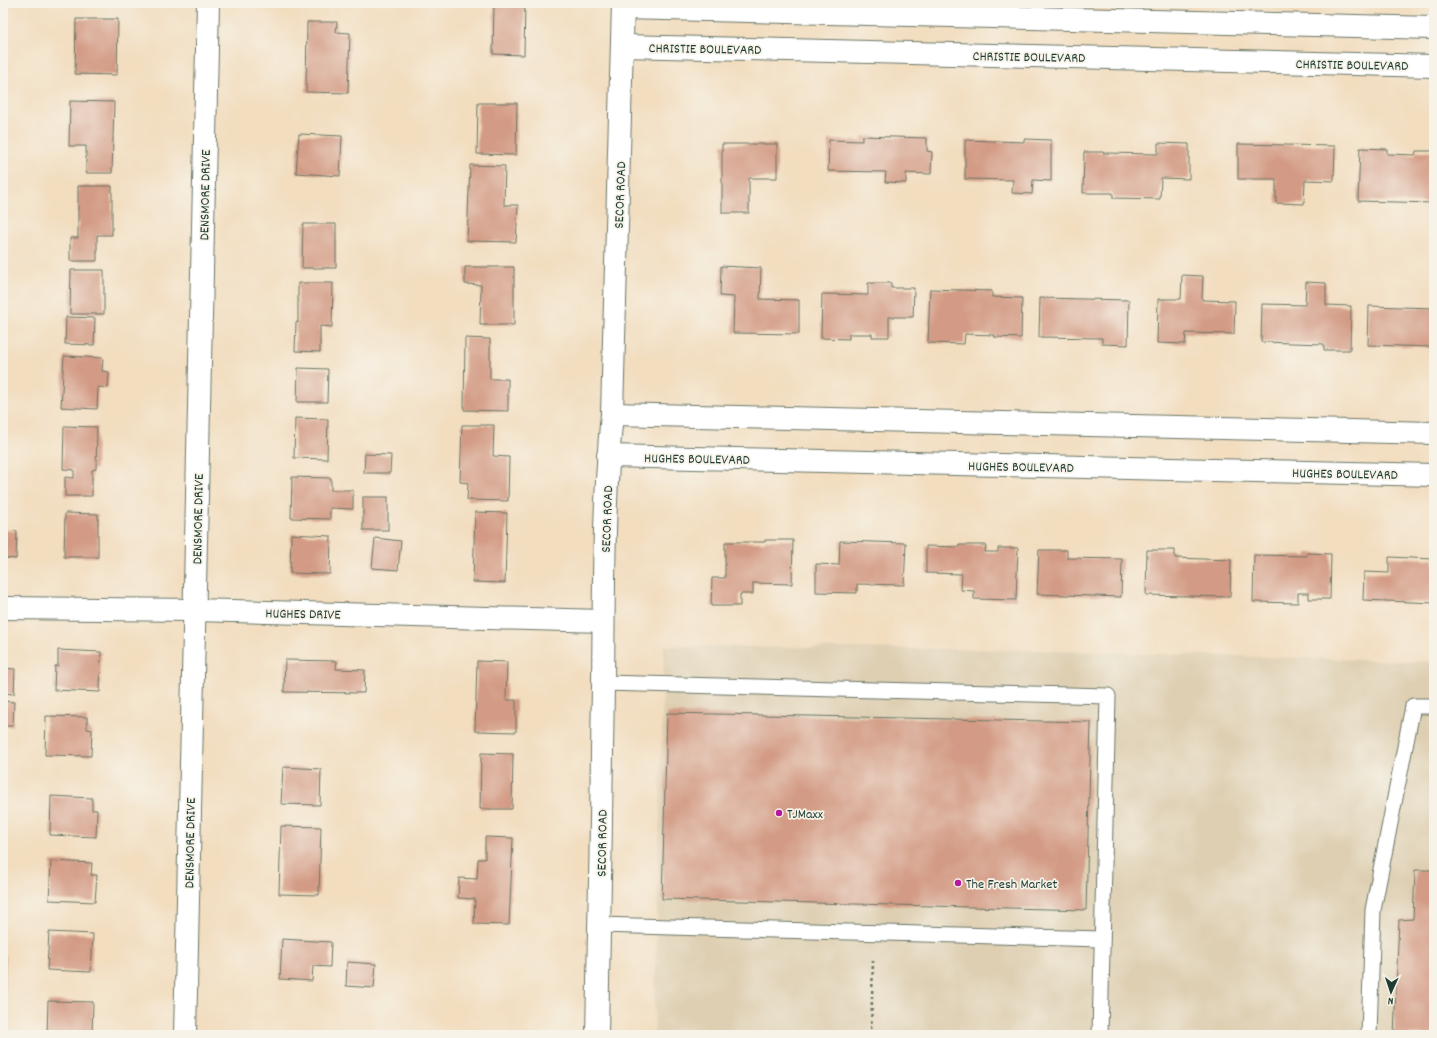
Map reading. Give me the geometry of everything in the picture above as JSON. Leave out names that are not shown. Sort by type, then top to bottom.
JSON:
[{"type":"street","name":"DENSMORE DRIVE","points":[[185,1035],[208,3]]},
{"type":"street","points":[[623,5],[1434,28]]},
{"type":"street","name":"SECOR ROAD","points":[[597,1035],[603,621],[608,456],[612,414],[623,5]]},
{"type":"street","name":"CHRISTIE BOULEVARD","points":[[623,46],[1434,66]]},
{"type":"street","points":[[612,414],[1434,433]]},
{"type":"street","name":"HUGHES BOULEVARD","points":[[608,456],[1434,476]]},
{"type":"street","name":"HUGHES DRIVE","points":[[3,608],[194,610],[603,621]]},
{"type":"lane","points":[[603,683],[1108,696],[1100,1035]]},
{"type":"lane","points":[[1369,1035],[1373,910],[1413,706],[1434,706]]},
{"type":"lane","points":[[599,925],[1102,939]]},
{"type":"path","points":[[871,1035],[873,961]]},
{"type":"shaded area","points":[[664,646],[1026,650],[1434,662],[1434,1035],[654,1035]]},
{"type":"building","points":[[494,3],[525,3],[524,55],[493,54]]},
{"type":"building","points":[[76,19],[118,19],[117,75],[75,74]]},
{"type":"building","points":[[307,22],[337,22],[336,32],[350,33],[348,93],[306,92]]},
{"type":"building","points":[[70,101],[114,102],[112,173],[86,173],[86,146],[69,146]]},
{"type":"building","points":[[478,103],[517,103],[516,155],[477,154]]},
{"type":"building","points":[[299,134],[342,136],[340,176],[296,173]]},
{"type":"building","points":[[862,136],[927,138],[927,151],[932,152],[931,174],[906,173],[906,183],[885,182],[886,172],[828,171],[829,140],[862,141]]},
{"type":"building","points":[[1024,139],[1051,140],[1051,181],[1033,180],[1032,194],[1012,193],[1013,180],[965,179],[965,140],[1024,142]]},
{"type":"building","points":[[1158,143],[1189,144],[1189,179],[1161,178],[1160,199],[1113,198],[1113,193],[1083,193],[1084,152],[1158,154]]},
{"type":"building","points":[[722,144],[777,144],[777,178],[749,178],[749,213],[722,213]]},
{"type":"building","points":[[1238,144],[1335,146],[1334,181],[1305,180],[1304,204],[1276,203],[1276,179],[1238,179]]},
{"type":"building","points":[[1360,148],[1387,149],[1387,154],[1415,155],[1416,151],[1434,151],[1434,203],[1358,201]]},
{"type":"building","points":[[470,165],[505,166],[504,205],[518,205],[516,242],[467,241]]},
{"type":"building","points":[[78,186],[112,186],[112,235],[97,235],[97,261],[70,261],[70,238],[78,238]]},
{"type":"building","points":[[303,224],[336,224],[336,268],[302,268]]},
{"type":"building","points":[[721,266],[761,268],[760,299],[799,300],[799,334],[733,333],[734,297],[720,296]]},
{"type":"building","points":[[465,267],[514,267],[514,325],[480,325],[481,285],[465,284]]},
{"type":"building","points":[[71,270],[104,270],[104,314],[70,314]]},
{"type":"building","points":[[1182,275],[1203,276],[1202,300],[1235,301],[1234,334],[1186,333],[1185,344],[1157,343],[1158,299],[1181,299]]},
{"type":"building","points":[[1306,282],[1326,283],[1326,305],[1351,306],[1350,350],[1324,350],[1324,344],[1261,342],[1262,304],[1305,305]]},
{"type":"building","points":[[298,283],[333,283],[332,327],[320,326],[320,352],[295,351],[296,322],[298,323]]},
{"type":"building","points":[[868,283],[891,283],[891,288],[914,288],[913,317],[889,317],[889,337],[872,337],[872,334],[849,334],[849,339],[821,338],[822,294],[868,295]]},
{"type":"building","points":[[930,289],[992,291],[992,297],[1022,298],[1021,338],[965,334],[964,344],[928,343]]},
{"type":"building","points":[[1040,298],[1129,300],[1128,345],[1102,344],[1102,338],[1039,337]]},
{"type":"building","points":[[1369,306],[1434,308],[1434,353],[1431,352],[1431,347],[1368,345]]},
{"type":"building","points":[[66,317],[95,318],[94,345],[65,344]]},
{"type":"building","points":[[465,338],[490,339],[490,379],[508,379],[508,411],[464,410]]},
{"type":"building","points":[[64,356],[103,358],[102,371],[109,372],[108,388],[98,387],[97,409],[61,407]]},
{"type":"building","points":[[298,368],[328,369],[327,402],[297,402]]},
{"type":"building","points":[[295,418],[328,419],[327,459],[294,458]]},
{"type":"building","points":[[462,425],[494,425],[493,456],[509,457],[508,501],[467,500],[468,483],[460,482]]},
{"type":"building","points":[[64,426],[97,427],[96,469],[92,470],[92,496],[65,496],[65,477],[74,478],[74,470],[63,469]]},
{"type":"building","points":[[365,454],[391,455],[390,473],[364,473]]},
{"type":"building","points":[[292,477],[331,478],[331,490],[353,490],[353,509],[330,508],[330,519],[291,518]]},
{"type":"building","points":[[363,497],[388,497],[388,530],[363,530]]},
{"type":"building","points":[[475,512],[507,513],[505,583],[473,582]]},
{"type":"building","points":[[65,513],[98,514],[98,557],[64,557]]},
{"type":"building","points":[[3,530],[17,531],[16,559],[3,558]]},
{"type":"building","points":[[291,534],[331,536],[330,574],[290,573]]},
{"type":"building","points":[[375,538],[401,541],[398,570],[372,568]]},
{"type":"building","points":[[765,540],[793,540],[792,584],[753,583],[753,594],[740,594],[740,606],[711,606],[712,578],[725,578],[725,542],[765,542]]},
{"type":"building","points":[[840,541],[906,543],[904,585],[857,584],[857,593],[816,592],[816,564],[839,565]]},
{"type":"building","points":[[959,545],[986,545],[985,552],[998,552],[998,548],[1018,548],[1016,600],[974,599],[974,591],[961,590],[962,574],[926,573],[926,546],[959,547]]},
{"type":"building","points":[[1039,550],[1067,550],[1067,558],[1122,559],[1121,597],[1037,594]]},
{"type":"building","points":[[1147,550],[1175,550],[1175,558],[1231,560],[1230,597],[1146,595]]},
{"type":"building","points":[[1307,553],[1331,554],[1330,599],[1309,599],[1309,593],[1298,593],[1298,603],[1253,602],[1254,555],[1307,556]]},
{"type":"building","points":[[1389,557],[1434,559],[1434,603],[1363,600],[1364,572],[1389,573]]},
{"type":"building","points":[[58,650],[101,652],[100,692],[54,690],[55,666],[58,666]]},
{"type":"building","points":[[285,660],[337,661],[336,669],[365,670],[364,693],[284,692]]},
{"type":"building","points":[[477,661],[507,662],[506,700],[516,700],[516,732],[475,731]]},
{"type":"building","points":[[3,668],[15,669],[14,694],[3,693]]},
{"type":"building","points":[[3,701],[14,702],[13,726],[3,726]]},
{"type":"building","points":[[667,713],[1091,722],[1086,910],[662,899]]},
{"type":"building","points":[[46,716],[87,717],[87,729],[92,730],[91,756],[45,755]]},
{"type":"building","points":[[481,753],[513,754],[512,809],[480,809]]},
{"type":"building","points":[[283,767],[321,769],[320,805],[281,804]]},
{"type":"building","points":[[51,796],[92,798],[92,810],[97,810],[96,837],[50,835]]},
{"type":"building","points":[[3,819],[5,819],[5,841],[3,841]]},
{"type":"building","points":[[281,826],[321,827],[319,895],[279,894]]},
{"type":"building","points":[[485,837],[513,838],[509,925],[474,924],[475,899],[458,898],[459,878],[477,879],[478,859],[485,859]]},
{"type":"building","points":[[51,861],[92,863],[91,875],[97,875],[95,902],[49,900]]},
{"type":"building","points":[[1415,870],[1434,870],[1434,1035],[1394,1035],[1399,920],[1413,919]]},
{"type":"building","points":[[49,932],[93,934],[91,972],[47,970]]},
{"type":"building","points":[[282,939],[331,942],[330,967],[313,966],[312,981],[280,979]]},
{"type":"building","points":[[3,955],[6,955],[4,1018],[3,1018]]},
{"type":"building","points":[[347,962],[376,964],[374,988],[346,986]]},
{"type":"building","points":[[48,1001],[93,1002],[92,1035],[47,1035]]},
{"type":"place","name":"TJMaxx","points":[[779,813]]},
{"type":"place","name":"The Fresh Market","points":[[958,883]]}]
